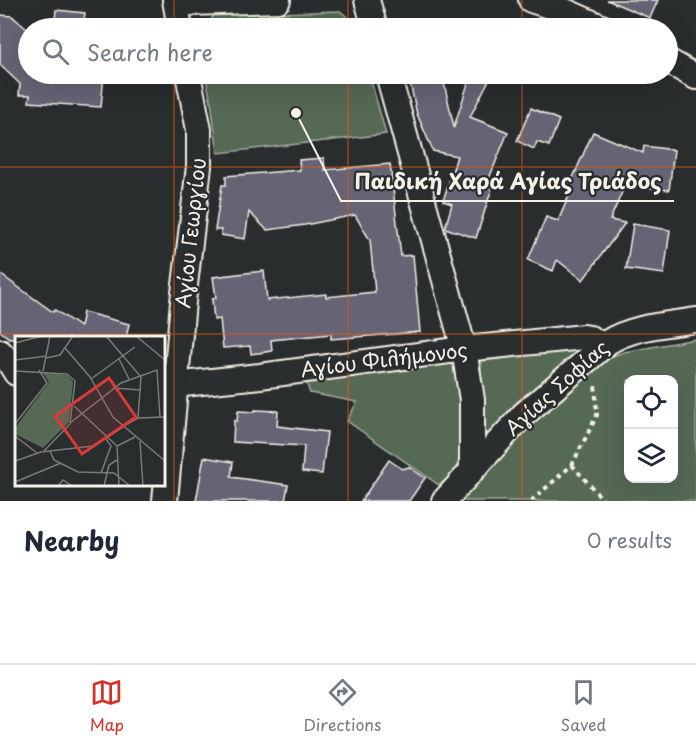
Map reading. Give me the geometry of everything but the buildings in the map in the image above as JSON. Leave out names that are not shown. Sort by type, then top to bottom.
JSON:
[{"type":"street","points":[[175,0],[178,18]]},
{"type":"street","points":[[183,0],[192,3],[278,0]]},
{"type":"street","points":[[367,0],[372,18]]},
{"type":"street","points":[[531,0],[581,18]]},
{"type":"street","points":[[678,67],[696,77]]},
{"type":"street","name":"Αγίου Γεωργίου","points":[[165,501],[170,386],[200,166],[199,130],[190,84]]},
{"type":"street","points":[[391,84],[464,349],[472,400],[472,469]]},
{"type":"street","name":"Αγίας Σοφίας","points":[[444,501],[524,414],[596,352],[624,333],[696,320]]},
{"type":"street","name":"Αγίου Φιλήμονος","points":[[170,386],[464,349],[584,338],[590,338],[596,352]]},
{"type":"street","points":[[0,352],[15,371]]},
{"type":"street","points":[[0,384],[15,385]]},
{"type":"path","points":[[531,501],[572,465],[597,415],[594,369],[596,352]]},
{"type":"path","points":[[572,465],[604,501]]},
{"type":"green space","points":[[340,11],[349,18],[212,18],[214,15]]},
{"type":"green space","points":[[207,84],[372,84],[386,134],[218,153]]},
{"type":"green space","points":[[696,339],[696,501],[461,501],[519,433],[594,368],[610,357],[624,352]]},
{"type":"green space","points":[[576,349],[580,352],[485,442],[481,437],[481,361]]},
{"type":"green space","points":[[457,363],[463,412],[463,446],[459,461],[451,474],[439,485],[347,421],[357,402],[310,393],[306,382]]},
{"type":"place","name":"Παιδική Χαρά Αγίας Τριάδος","points":[[296,113]]}]
